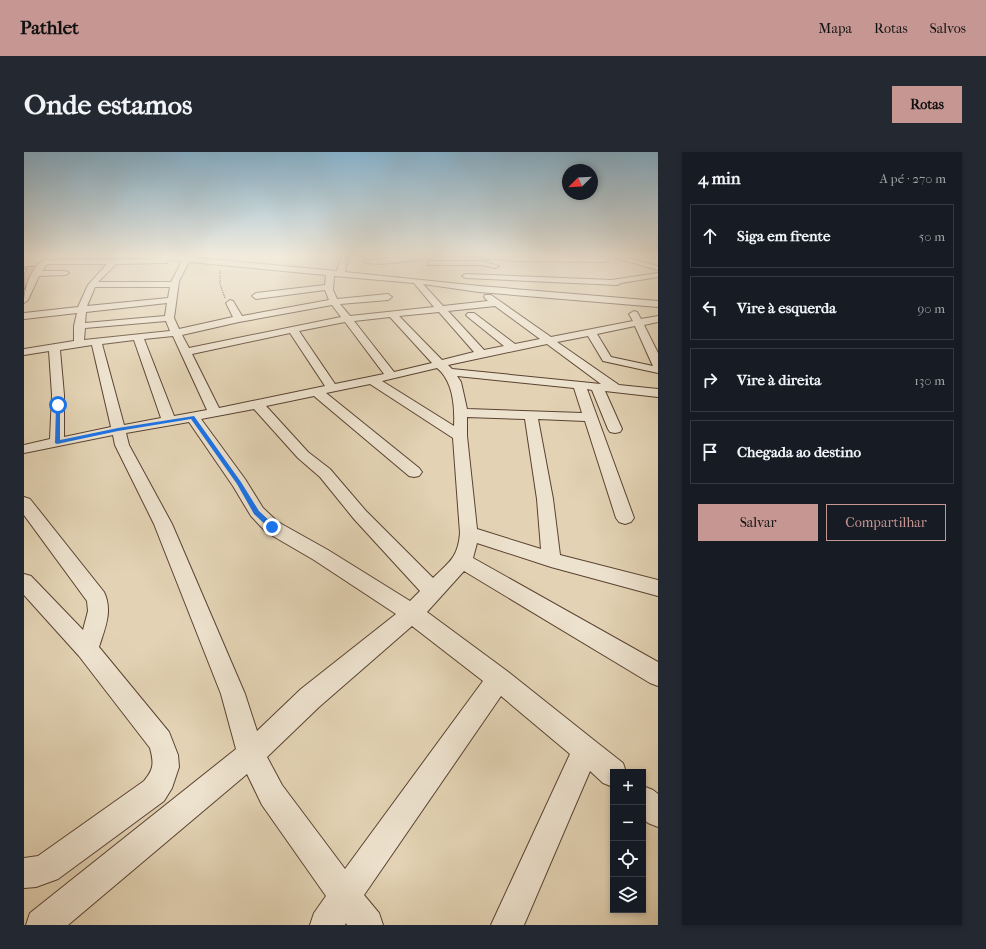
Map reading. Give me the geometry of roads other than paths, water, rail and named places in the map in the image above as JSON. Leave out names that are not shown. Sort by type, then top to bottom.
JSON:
[{"type":"street","points":[[79,344],[81,309],[87,292]]},
{"type":"street","points":[[172,292],[169,318],[215,413]]},
{"type":"street","points":[[256,296],[267,292]]},
{"type":"street","points":[[331,292],[334,302],[391,376]]},
{"type":"street","points":[[384,292],[403,312]]},
{"type":"street","points":[[425,292],[481,354]]},
{"type":"street","points":[[483,292],[616,389]]},
{"type":"street","points":[[529,292],[625,298],[658,304]]},
{"type":"street","points":[[622,292],[655,350],[658,364]]},
{"type":"street","points":[[625,298],[637,293]]},
{"type":"street","points":[[24,352],[96,341],[176,333],[239,319],[334,302],[388,297]]},
{"type":"street","points":[[24,316],[171,300]]},
{"type":"street","points":[[230,303],[239,319]]},
{"type":"street","points":[[186,352],[348,319],[497,303]]},
{"type":"street","points":[[42,925],[251,754],[310,698],[412,613],[462,561],[468,546],[469,533],[460,436],[461,413],[455,382],[444,368],[392,314]]},
{"type":"street","points":[[471,315],[512,348]]},
{"type":"street","points":[[79,326],[169,318]]},
{"type":"street","points":[[24,449],[118,430],[215,413],[391,376],[444,368],[481,354],[658,320]]},
{"type":"street","points":[[293,329],[332,388]]},
{"type":"street","points":[[591,332],[607,359],[658,370]]},
{"type":"street","points":[[138,337],[169,422]]},
{"type":"street","points":[[96,341],[110,392],[122,445],[163,524],[194,598],[233,694],[251,754],[272,795],[366,925]]},
{"type":"street","points":[[54,348],[58,395],[57,443]]},
{"type":"street","points":[[444,368],[581,391],[599,393],[616,389],[658,393]]},
{"type":"street","points":[[372,380],[460,436]]},
{"type":"street","points":[[581,391],[625,518]]},
{"type":"street","points":[[317,392],[414,472]]},
{"type":"street","points":[[599,393],[615,429]]},
{"type":"street","points":[[257,404],[303,455],[325,473],[360,515],[433,592]]},
{"type":"street","points":[[461,413],[591,417]]},
{"type":"street","points":[[531,416],[545,499],[551,560]]},
{"type":"street","points":[[192,417],[239,483],[256,512],[263,520],[412,613],[499,680],[610,770]]},
{"type":"street","points":[[24,503],[97,598],[99,606],[98,616],[87,650]]},
{"type":"street","points":[[469,533],[551,560],[658,588]]},
{"type":"street","points":[[462,561],[658,675]]},
{"type":"street","points":[[24,582],[87,650],[160,741],[166,759],[166,770],[162,781],[154,791],[47,868],[36,872],[24,873]]},
{"type":"street","points":[[326,925],[345,895],[499,680]]},
{"type":"street","points":[[507,925],[586,750]]},
{"type":"street","points":[[646,803],[658,813]]}]
